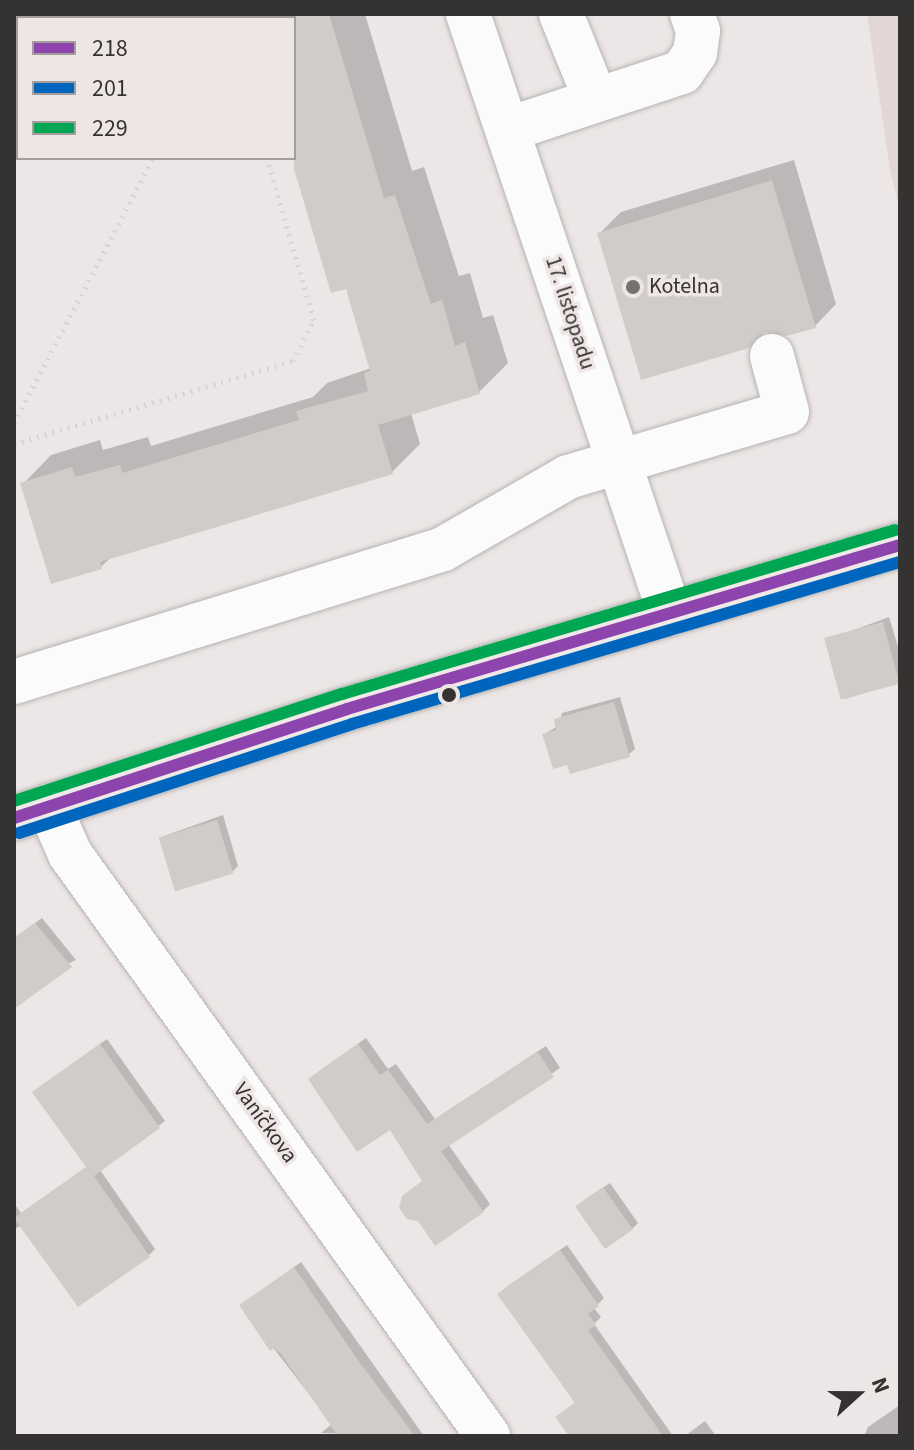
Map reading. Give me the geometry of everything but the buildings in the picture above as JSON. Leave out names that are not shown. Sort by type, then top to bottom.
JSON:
[{"type":"main road","points":[[31,812],[333,713],[900,545]]},
{"type":"street","name":"17. listopadu","points":[[468,14],[670,614]]},
{"type":"street","points":[[561,14],[596,100]]},
{"type":"street","points":[[509,129],[682,72],[695,53],[698,31],[692,14]]},
{"type":"street","points":[[14,682],[443,549],[568,477],[787,412],[772,356]]},
{"type":"street","name":"Vaníčkova","points":[[31,812],[70,854],[488,1436]]},
{"type":"path","points":[[14,423],[152,160]]},
{"type":"path","points":[[14,444],[293,361],[314,320],[268,160]]},
{"type":"shaded area","points":[[867,14],[900,14],[900,213],[890,169]]},
{"type":"transit line","name":"229","points":[[14,801],[342,694],[895,530]]},
{"type":"transit line","name":"218","points":[[14,818],[347,709],[900,545]]},
{"type":"transit line","name":"201","points":[[19,833],[352,724],[900,562]]},
{"type":"place","name":"Kotelna","points":[[633,287]]}]
